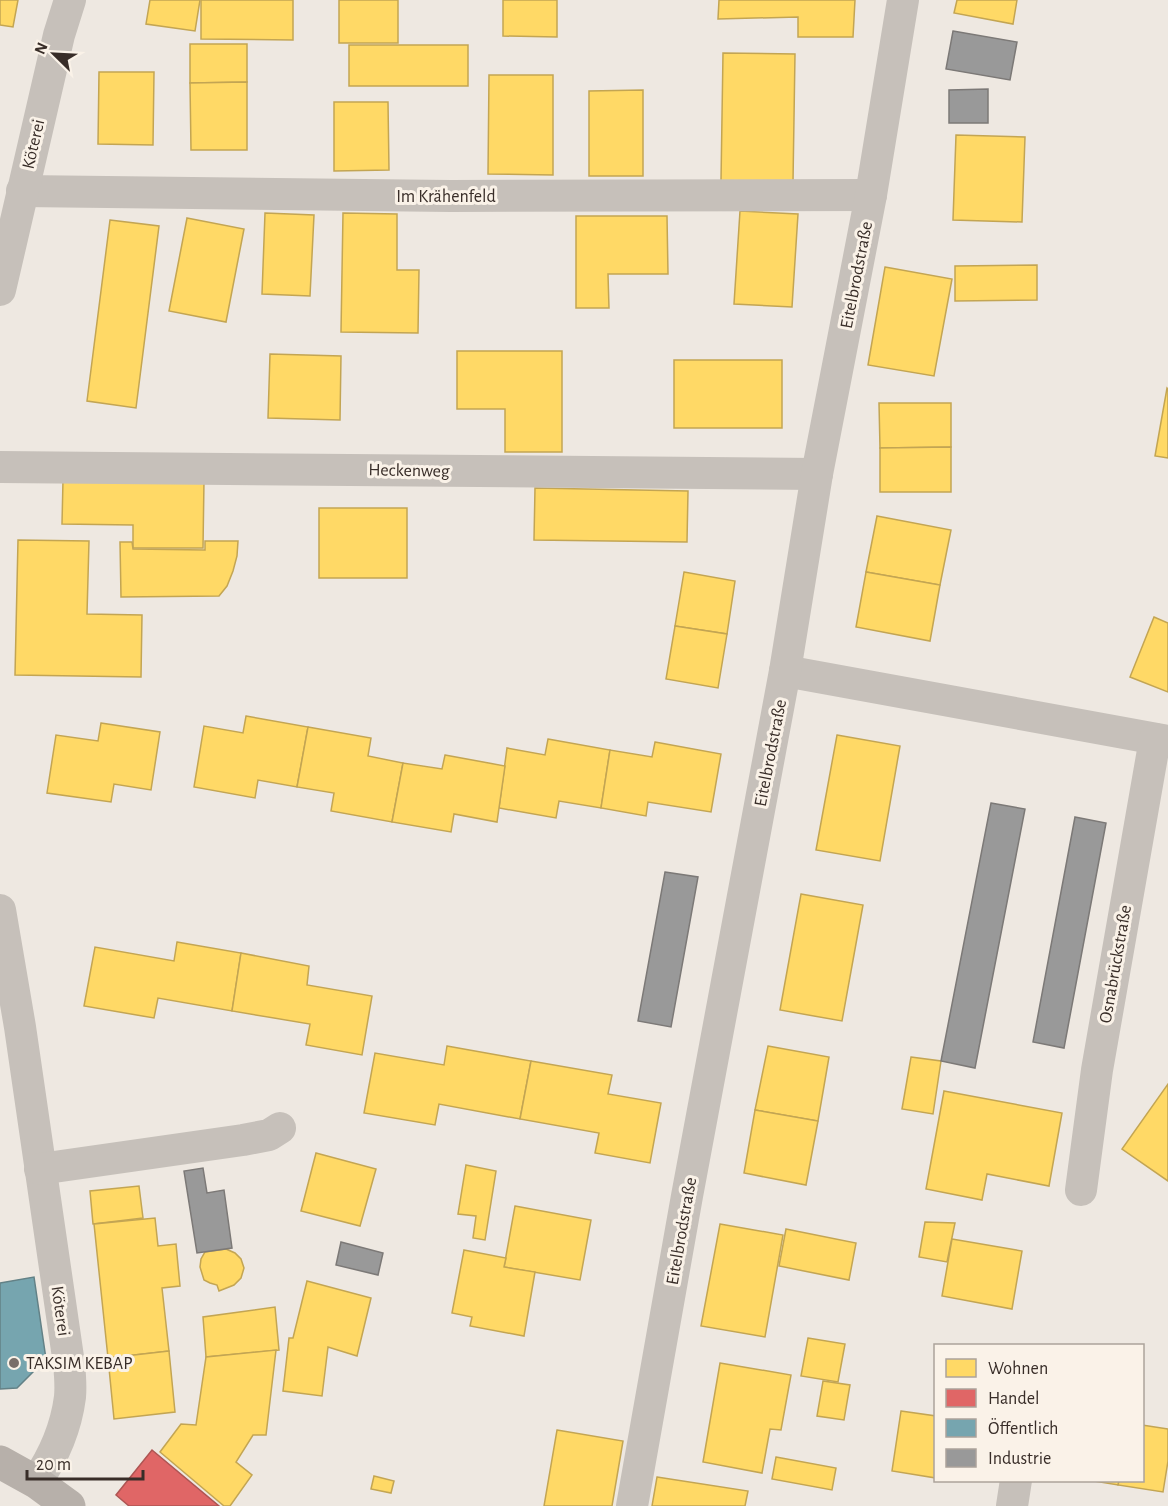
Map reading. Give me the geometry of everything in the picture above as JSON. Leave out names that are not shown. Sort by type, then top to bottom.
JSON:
[{"type":"main road","points":[[0,1462],[36,1482],[69,1506]]},
{"type":"street","name":"Köterei","points":[[0,290],[58,35],[70,0]]},
{"type":"street","name":"Eitelbrodstraße","points":[[632,1506],[785,671],[817,474],[871,195],[903,0]]},
{"type":"street","name":"Im Krähenfeld","points":[[22,191],[451,196],[871,195]]},
{"type":"street","name":"Heckenweg","points":[[0,466],[817,474]]},
{"type":"street","name":"Osnabrückstraße","points":[[785,671],[1161,740],[1098,1058],[1081,1191]]},
{"type":"street","name":"Köterei","points":[[0,910],[21,1027],[69,1364],[70,1395],[65,1425],[54,1454],[36,1482]]},
{"type":"street","points":[[40,1169],[268,1136],[280,1128]]},
{"type":"street","points":[[1012,1506],[1016,1482]]},
{"type":"building: Wohnen","points":[[0,0],[18,0],[13,27],[0,25]]},
{"type":"building: Wohnen","points":[[150,0],[200,0],[195,31],[146,24]]},
{"type":"building: Wohnen","points":[[201,0],[293,0],[293,40],[201,39]]},
{"type":"building: Wohnen","points":[[339,0],[398,0],[398,43],[339,43]]},
{"type":"building: Wohnen","points":[[503,0],[557,0],[557,37],[503,36]]},
{"type":"building: Wohnen","points":[[719,0],[855,0],[853,37],[798,37],[798,17],[718,19]]},
{"type":"building: Wohnen","points":[[957,0],[1017,0],[1013,24],[954,13]]},
{"type":"building: Wohnen","points":[[190,44],[247,44],[247,82],[190,83]]},
{"type":"building: Wohnen","points":[[349,45],[468,45],[468,86],[349,86]]},
{"type":"building: Wohnen","points":[[723,53],[795,54],[793,182],[721,181]]},
{"type":"building: Wohnen","points":[[99,72],[154,72],[153,145],[98,144]]},
{"type":"building: Wohnen","points":[[489,75],[553,75],[553,175],[488,174]]},
{"type":"building: Wohnen","points":[[247,82],[247,150],[191,150],[190,83]]},
{"type":"building: Wohnen","points":[[643,90],[643,176],[589,176],[589,91]]},
{"type":"building: Wohnen","points":[[334,102],[388,102],[389,170],[334,171]]},
{"type":"building: Wohnen","points":[[956,135],[1025,137],[1022,222],[953,220]]},
{"type":"building: Wohnen","points":[[740,211],[798,214],[792,307],[734,304]]},
{"type":"building: Wohnen","points":[[265,213],[314,215],[310,296],[262,294]]},
{"type":"building: Wohnen","points":[[343,213],[397,214],[397,270],[419,270],[418,333],[341,332]]},
{"type":"building: Wohnen","points":[[576,216],[667,216],[668,274],[608,274],[609,308],[576,308]]},
{"type":"building: Wohnen","points":[[187,218],[244,229],[226,322],[169,311]]},
{"type":"building: Wohnen","points":[[110,220],[159,226],[136,408],[87,401]]},
{"type":"building: Wohnen","points":[[1037,265],[1037,300],[955,301],[955,266]]},
{"type":"building: Wohnen","points":[[885,267],[952,279],[934,376],[868,365]]},
{"type":"building: Wohnen","points":[[457,351],[562,351],[562,452],[505,452],[505,409],[457,409]]},
{"type":"building: Wohnen","points":[[270,354],[341,356],[340,420],[268,418]]},
{"type":"building: Wohnen","points":[[674,360],[782,360],[782,428],[674,428]]},
{"type":"building: Wohnen","points":[[1168,389],[1168,458],[1155,456]]},
{"type":"building: Wohnen","points":[[879,403],[951,403],[951,447],[880,448]]},
{"type":"building: Wohnen","points":[[951,447],[951,492],[880,492],[880,448]]},
{"type":"building: Wohnen","points":[[63,480],[204,480],[203,548],[133,548],[133,525],[62,524]]},
{"type":"building: Wohnen","points":[[535,488],[688,491],[687,542],[534,540]]},
{"type":"building: Wohnen","points":[[319,508],[407,508],[407,578],[319,578]]},
{"type":"building: Wohnen","points":[[877,516],[951,530],[940,585],[866,572]]},
{"type":"building: Wohnen","points":[[18,540],[89,541],[87,614],[142,615],[141,677],[15,675]]},
{"type":"building: Wohnen","points":[[205,541],[238,541],[233,571],[227,586],[219,596],[121,597],[120,542],[132,542],[133,549],[205,550]]},
{"type":"building: Wohnen","points":[[684,572],[735,581],[727,634],[675,626]]},
{"type":"building: Wohnen","points":[[866,572],[940,585],[930,641],[856,627]]},
{"type":"building: Wohnen","points":[[1154,617],[1168,623],[1168,692],[1130,677]]},
{"type":"building: Wohnen","points":[[675,626],[727,634],[718,688],[666,679]]},
{"type":"building: Wohnen","points":[[246,716],[308,727],[297,787],[258,780],[255,798],[194,787],[204,726],[243,733]]},
{"type":"building: Wohnen","points":[[101,723],[160,732],[151,790],[114,784],[111,802],[47,793],[56,735],[98,741]]},
{"type":"building: Wohnen","points":[[308,727],[371,738],[368,756],[403,763],[392,822],[331,811],[334,793],[297,787]]},
{"type":"building: Wohnen","points":[[837,735],[900,746],[880,861],[816,850]]},
{"type":"building: Wohnen","points":[[548,739],[610,750],[601,808],[559,801],[556,818],[499,808],[507,748],[545,755]]},
{"type":"building: Wohnen","points":[[655,742],[721,754],[711,812],[648,802],[646,816],[601,808],[610,750],[652,757]]},
{"type":"building: Wohnen","points":[[445,755],[505,766],[497,822],[454,814],[451,832],[392,822],[403,763],[442,769]]},
{"type":"building: Wohnen","points":[[801,894],[863,905],[842,1021],[780,1010]]},
{"type":"building: Wohnen","points":[[177,942],[241,953],[232,1011],[158,998],[154,1018],[84,1006],[95,947],[174,961]]},
{"type":"building: Wohnen","points":[[241,953],[309,966],[307,985],[372,996],[362,1055],[306,1045],[310,1024],[232,1011]]},
{"type":"building: Wohnen","points":[[447,1046],[531,1061],[520,1119],[439,1104],[435,1125],[364,1113],[375,1053],[444,1065]]},
{"type":"building: Wohnen","points":[[768,1046],[829,1057],[818,1121],[755,1110]]},
{"type":"building: Wohnen","points":[[911,1057],[941,1061],[933,1114],[902,1109]]},
{"type":"building: Wohnen","points":[[531,1061],[612,1075],[608,1094],[661,1103],[650,1163],[595,1153],[599,1133],[520,1119]]},
{"type":"building: Wohnen","points":[[1168,1084],[1168,1181],[1122,1149]]},
{"type":"building: Wohnen","points":[[944,1091],[1062,1113],[1049,1186],[987,1174],[982,1200],[926,1189]]},
{"type":"building: Wohnen","points":[[755,1110],[818,1121],[806,1185],[744,1173]]},
{"type":"building: Wohnen","points":[[316,1153],[376,1169],[360,1226],[301,1211]]},
{"type":"building: Wohnen","points":[[466,1165],[496,1171],[485,1240],[473,1238],[476,1216],[458,1214]]},
{"type":"building: Wohnen","points":[[139,1186],[143,1218],[93,1224],[90,1191]]},
{"type":"building: Wohnen","points":[[515,1206],[591,1220],[580,1280],[504,1267]]},
{"type":"building: Wohnen","points":[[155,1218],[158,1246],[176,1244],[180,1286],[162,1288],[169,1351],[108,1358],[94,1224]]},
{"type":"building: Wohnen","points":[[925,1222],[955,1223],[947,1262],[919,1257]]},
{"type":"building: Wohnen","points":[[720,1224],[783,1235],[765,1337],[701,1326]]},
{"type":"building: Wohnen","points":[[786,1229],[856,1243],[849,1280],[779,1266]]},
{"type":"building: Wohnen","points":[[952,1239],[1022,1251],[1012,1309],[942,1296]]},
{"type":"building: Wohnen","points":[[226,1249],[241,1259],[244,1268],[241,1278],[234,1285],[219,1291],[217,1285],[204,1280],[200,1267],[201,1259],[205,1252]]},
{"type":"building: Wohnen","points":[[464,1250],[506,1258],[504,1267],[535,1272],[524,1336],[470,1326],[472,1317],[452,1313]]},
{"type":"building: Wohnen","points":[[307,1281],[371,1298],[357,1356],[328,1347],[322,1396],[283,1391],[289,1338],[293,1338]]},
{"type":"building: Wohnen","points":[[275,1307],[279,1350],[206,1357],[203,1317]]},
{"type":"building: Wohnen","points":[[808,1338],[845,1344],[838,1382],[801,1376]]},
{"type":"building: Wohnen","points":[[276,1350],[266,1435],[253,1435],[236,1462],[252,1475],[230,1506],[224,1506],[160,1452],[181,1424],[196,1425],[206,1357]]},
{"type":"building: Wohnen","points":[[169,1351],[175,1412],[114,1419],[108,1358]]},
{"type":"building: Wohnen","points":[[720,1363],[791,1375],[781,1430],[770,1429],[762,1473],[703,1462]]},
{"type":"building: Wohnen","points":[[823,1381],[850,1385],[844,1420],[817,1416]]},
{"type":"building: Wohnen","points":[[901,1411],[934,1416],[934,1478],[892,1471]]},
{"type":"building: Wohnen","points":[[1144,1425],[1168,1429],[1168,1461],[1163,1492],[1118,1485],[1119,1482],[1144,1482]]},
{"type":"building: Wohnen","points":[[557,1430],[623,1441],[612,1506],[544,1506]]},
{"type":"building: Wohnen","points":[[776,1457],[836,1468],[832,1490],[772,1479]]},
{"type":"building: Wohnen","points":[[374,1476],[394,1481],[391,1493],[371,1489]]},
{"type":"building: Wohnen","points":[[657,1477],[748,1491],[745,1506],[652,1506]]},
{"type":"building: Wohnen","points":[[1100,1482],[1119,1482],[1118,1485]]},
{"type":"building: Handel","points":[[152,1450],[219,1506],[129,1506],[116,1495]]},
{"type":"building: Öffentlich","points":[[34,1277],[46,1359],[17,1388],[0,1389],[0,1283]]},
{"type":"building: Industrie","points":[[953,31],[1017,42],[1010,80],[946,69]]},
{"type":"building: Industrie","points":[[988,89],[988,123],[949,123],[949,90]]},
{"type":"building: Industrie","points":[[991,803],[1025,809],[975,1068],[941,1061]]},
{"type":"building: Industrie","points":[[1075,817],[1106,823],[1064,1048],[1033,1042]]},
{"type":"building: Industrie","points":[[665,872],[698,877],[671,1027],[638,1021]]},
{"type":"building: Industrie","points":[[203,1168],[207,1193],[224,1190],[232,1248],[197,1253],[184,1171]]},
{"type":"building: Industrie","points":[[341,1242],[383,1253],[378,1275],[336,1265]]},
{"type":"place","name":"TAKSIM KEBAP","points":[[14,1363]]}]
